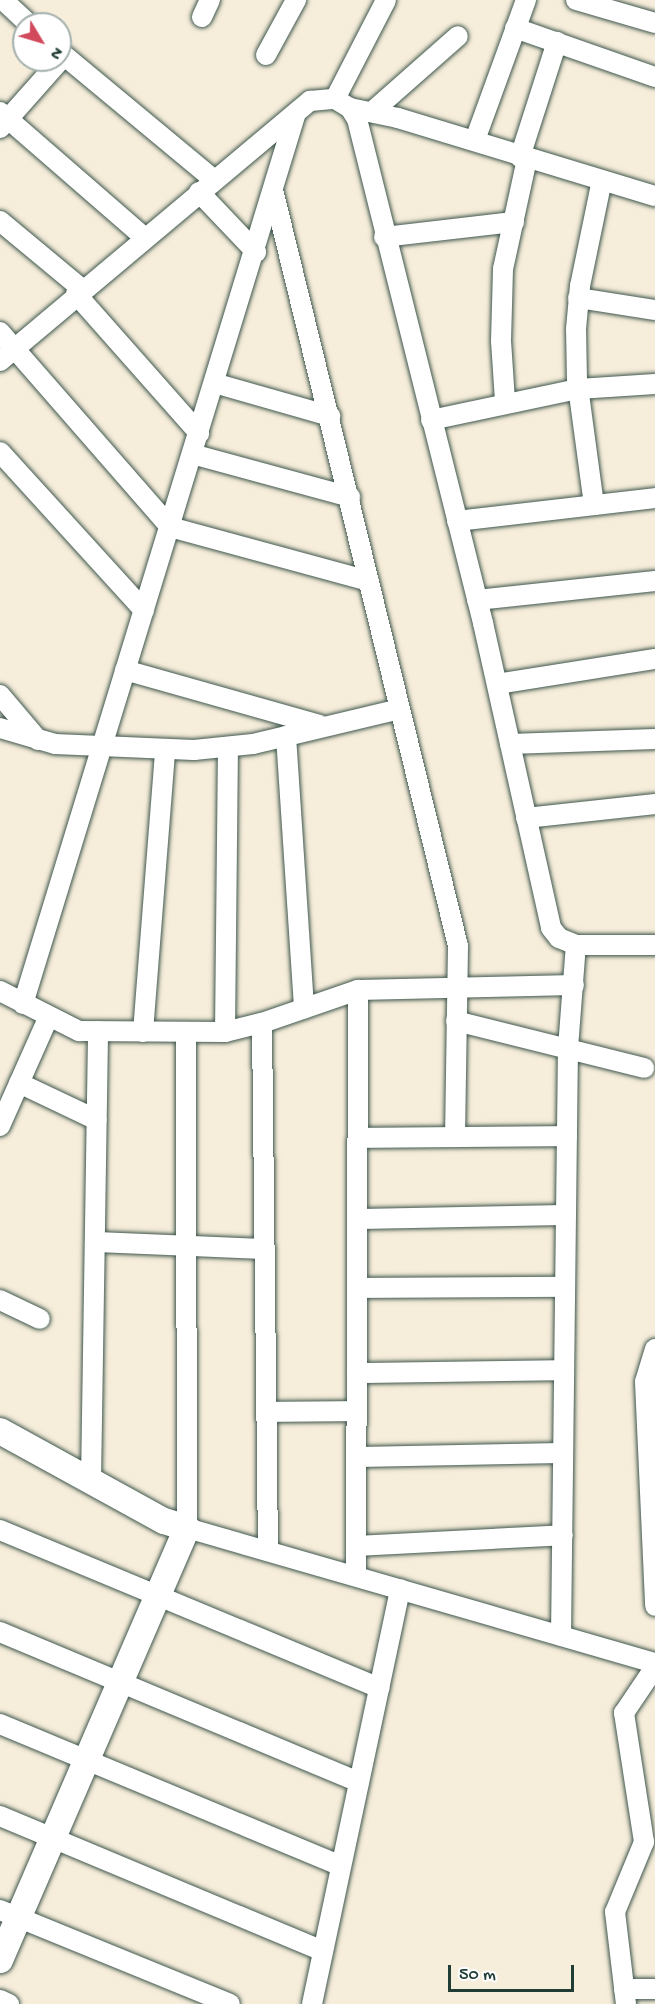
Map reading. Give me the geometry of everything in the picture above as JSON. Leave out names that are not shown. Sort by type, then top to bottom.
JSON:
[{"type":"street","points":[[3,0],[16,12]]},
{"type":"street","points":[[266,55],[296,0]]},
{"type":"street","points":[[342,103],[386,0]]},
{"type":"street","points":[[475,140],[526,0]]},
{"type":"street","points":[[576,0],[655,24]]},
{"type":"street","points":[[515,28],[655,77]]},
{"type":"street","points":[[373,111],[458,36]]},
{"type":"street","points":[[505,401],[501,307],[503,269],[524,158],[557,42]]},
{"type":"street","points":[[72,62],[214,180]]},
{"type":"street","points":[[46,72],[3,120],[144,237]]},
{"type":"street","points":[[0,361],[79,291],[310,101],[342,103],[373,111],[655,196]]},
{"type":"street","points":[[342,103],[357,119],[384,237],[477,600],[551,928],[559,938],[576,945],[655,945]]},
{"type":"street","points":[[23,1004],[274,194],[296,113]]},
{"type":"street","points":[[594,505],[578,389],[579,298],[602,180]]},
{"type":"street","points":[[199,192],[255,252]]},
{"type":"street","points":[[274,194],[350,497],[458,946],[460,986],[456,1021],[455,1137]]},
{"type":"street","points":[[0,221],[79,291],[199,433]]},
{"type":"street","points":[[384,237],[513,222]]},
{"type":"street","points":[[579,298],[655,310]]},
{"type":"street","points":[[0,332],[170,527],[369,581]]},
{"type":"street","points":[[214,383],[330,416]]},
{"type":"street","points":[[431,420],[505,401],[578,389],[655,384]]},
{"type":"street","points":[[0,452],[144,610]]},
{"type":"street","points":[[192,454],[350,497]]},
{"type":"street","points":[[457,521],[655,498]]},
{"type":"street","points":[[477,600],[655,581]]},
{"type":"street","points":[[496,684],[655,659]]},
{"type":"street","points":[[125,670],[319,725]]},
{"type":"street","points":[[0,695],[38,740]]},
{"type":"street","points":[[0,728],[38,740],[101,749],[228,748],[286,736],[319,725],[400,709]]},
{"type":"street","points":[[286,736],[304,1008]]},
{"type":"street","points":[[510,744],[655,738]]},
{"type":"street","points":[[225,1032],[228,748]]},
{"type":"street","points":[[143,1032],[165,750]]},
{"type":"street","points":[[526,818],[655,804]]},
{"type":"street","points":[[561,1636],[568,1048],[576,945]]},
{"type":"street","points":[[0,991],[48,1018],[79,1031],[225,1032],[262,1023],[358,990],[574,985]]},
{"type":"street","points":[[356,1576],[358,990]]},
{"type":"street","points":[[0,1126],[48,1018]]},
{"type":"street","points":[[456,1021],[644,1068]]},
{"type":"street","points":[[262,1023],[268,1551]]},
{"type":"street","points":[[90,1481],[98,1031]]},
{"type":"street","points":[[0,1960],[9,1914],[53,1838],[187,1528],[186,1032]]},
{"type":"street","points":[[19,1083],[97,1120]]},
{"type":"street","points":[[358,1138],[567,1136]]},
{"type":"street","points":[[358,1219],[566,1215]]},
{"type":"street","points":[[94,1242],[265,1249]]},
{"type":"street","points":[[357,1288],[565,1287]]},
{"type":"street","points":[[0,1300],[40,1319]]},
{"type":"street","points":[[655,1349],[648,1365],[655,1606]]},
{"type":"street","points":[[357,1372],[564,1370]]},
{"type":"street","points":[[267,1412],[357,1411]]},
{"type":"street","points":[[0,1431],[164,1521],[655,1663]]},
{"type":"street","points":[[356,1457],[563,1453]]},
{"type":"street","points":[[0,1530],[379,1688]]},
{"type":"street","points":[[356,1546],[562,1535]]},
{"type":"street","points":[[312,2004],[400,1589]]},
{"type":"street","points":[[0,1632],[359,1782]]},
{"type":"street","points":[[655,1667],[624,1713],[650,1845],[615,1911],[625,1997],[655,1989]]},
{"type":"street","points":[[0,1724],[341,1866]]},
{"type":"street","points":[[0,1816],[323,1951]]},
{"type":"street","points":[[9,1914],[230,2004]]},
{"type":"street","points":[[0,2000],[9,2004]]}]
